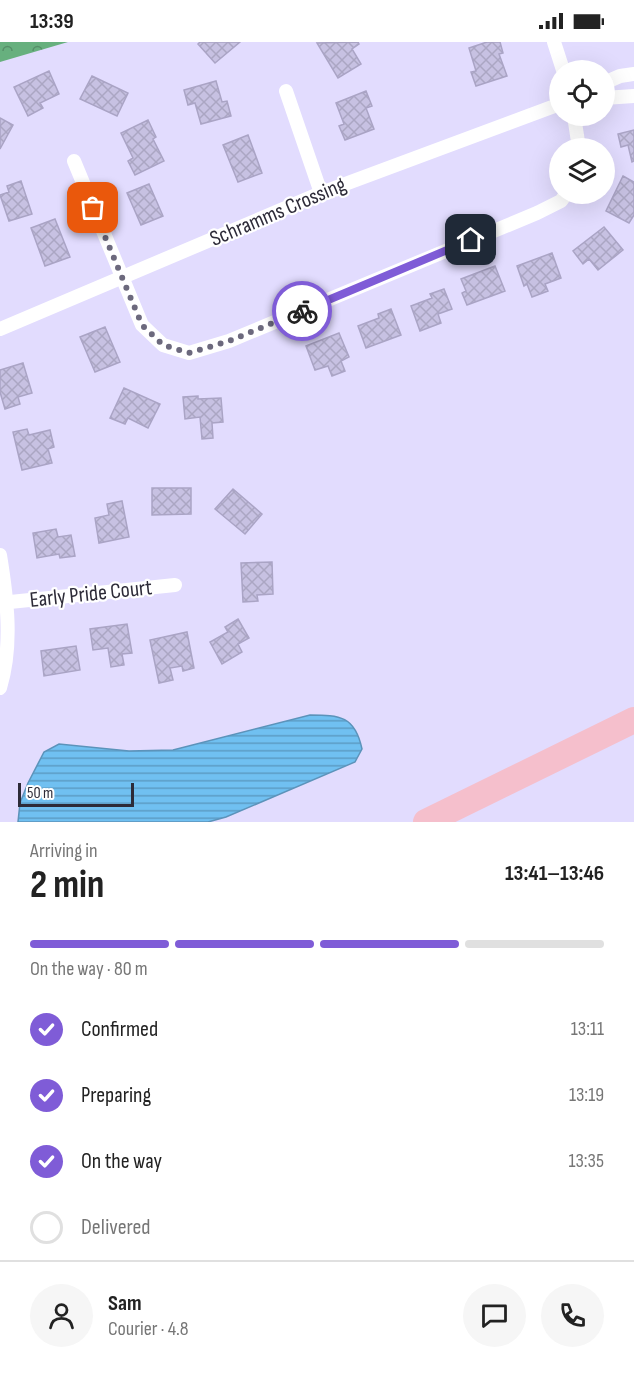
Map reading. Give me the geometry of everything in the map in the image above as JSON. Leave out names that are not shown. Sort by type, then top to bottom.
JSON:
[{"type":"highway","points":[[426,822],[634,720]]},
{"type":"street","points":[[554,42],[560,60]]},
{"type":"street","points":[[615,78],[634,74]]},
{"type":"street","points":[[286,90],[321,193]]},
{"type":"street","points":[[615,97],[634,96]]},
{"type":"street","name":"Schramms Crossing","points":[[0,329],[321,193],[549,108]]},
{"type":"street","points":[[74,161],[142,325],[163,345],[189,353],[229,341],[555,204]]},
{"type":"street","points":[[0,555],[4,603],[5,671],[0,688]]},
{"type":"street","name":"Early Pride Court","points":[[4,603],[175,585]]},
{"type":"green space","points":[[0,42],[68,42],[0,62]]},
{"type":"water","points":[[310,715],[338,717],[350,724],[359,738],[362,749],[355,762],[226,817],[208,822],[18,822],[20,803],[44,752],[59,744],[129,751],[173,750]]},
{"type":"building","points":[[200,42],[240,42],[215,63],[198,44]]},
{"type":"building","points":[[358,42],[359,44],[352,49],[361,64],[338,78],[317,43]]},
{"type":"building","points":[[487,42],[500,42],[503,53],[499,54],[507,76],[476,86],[471,72],[476,71],[469,48]]},
{"type":"building","points":[[49,71],[59,94],[40,103],[43,108],[28,116],[14,87]]},
{"type":"building","points":[[92,76],[128,93],[117,116],[80,99]]},
{"type":"building","points":[[216,81],[222,102],[227,101],[231,116],[201,124],[195,103],[188,105],[184,90]]},
{"type":"building","points":[[366,91],[372,106],[366,108],[374,129],[345,140],[339,126],[344,124],[336,103]]},
{"type":"building","points":[[0,118],[13,125],[0,149]]},
{"type":"building","points":[[148,120],[156,137],[153,139],[164,161],[135,175],[128,161],[133,158],[121,133]]},
{"type":"building","points":[[634,130],[634,161],[632,162],[628,145],[621,147],[618,134]]},
{"type":"building","points":[[248,135],[262,173],[238,182],[223,145]]},
{"type":"building","points":[[623,176],[634,182],[634,215],[629,223],[606,211],[609,204],[615,204],[615,192]]},
{"type":"building","points":[[21,181],[32,214],[9,221],[0,195],[9,192],[7,186]]},
{"type":"building","points":[[149,184],[163,216],[141,225],[127,193]]},
{"type":"building","points":[[55,219],[70,257],[45,266],[31,228]]},
{"type":"building","points":[[604,227],[623,250],[598,270],[589,259],[583,264],[573,251]]},
{"type":"building","points":[[552,253],[561,278],[545,284],[548,291],[532,297],[527,284],[524,286],[517,266]]},
{"type":"building","points":[[495,266],[505,291],[467,305],[462,293],[466,291],[461,279]]},
{"type":"building","points":[[444,289],[452,309],[438,314],[441,323],[420,331],[411,306],[432,298],[430,294]]},
{"type":"building","points":[[391,309],[401,335],[366,348],[358,326],[379,318],[378,314]]},
{"type":"building","points":[[105,327],[120,362],[95,372],[80,337]]},
{"type":"building","points":[[339,333],[349,357],[341,361],[345,371],[332,376],[328,366],[315,370],[306,346]]},
{"type":"building","points":[[23,363],[32,393],[18,397],[20,404],[5,409],[0,392],[0,370]]},
{"type":"building","points":[[124,388],[160,404],[148,428],[128,418],[125,424],[110,418]]},
{"type":"building","points":[[198,396],[198,399],[221,398],[223,422],[212,423],[213,438],[202,439],[200,417],[185,419],[183,397]]},
{"type":"building","points":[[27,429],[29,435],[50,430],[54,447],[48,449],[52,463],[22,470],[13,432]]},
{"type":"building","points":[[152,488],[191,488],[191,514],[152,515]]},
{"type":"building","points":[[233,489],[262,514],[245,534],[215,509]]},
{"type":"building","points":[[122,501],[129,537],[99,543],[95,518],[109,515],[107,504]]},
{"type":"building","points":[[56,529],[58,537],[71,535],[75,556],[60,558],[59,554],[37,558],[33,533]]},
{"type":"building","points":[[272,562],[273,594],[257,595],[258,601],[243,602],[241,563]]},
{"type":"building","points":[[238,619],[249,638],[238,644],[242,652],[222,664],[210,642],[228,632],[225,627]]},
{"type":"building","points":[[127,624],[132,653],[122,654],[124,665],[111,667],[108,648],[93,650],[90,629]]},
{"type":"building","points":[[187,632],[194,668],[183,671],[182,666],[170,668],[173,680],[159,683],[150,640]]},
{"type":"building","points":[[76,646],[80,670],[44,676],[41,651]]},
{"type":"way so far","points":[[93,208],[142,325],[163,345],[189,353],[229,341],[302,311]]},
{"type":"route","points":[[302,311],[471,240]]}]
